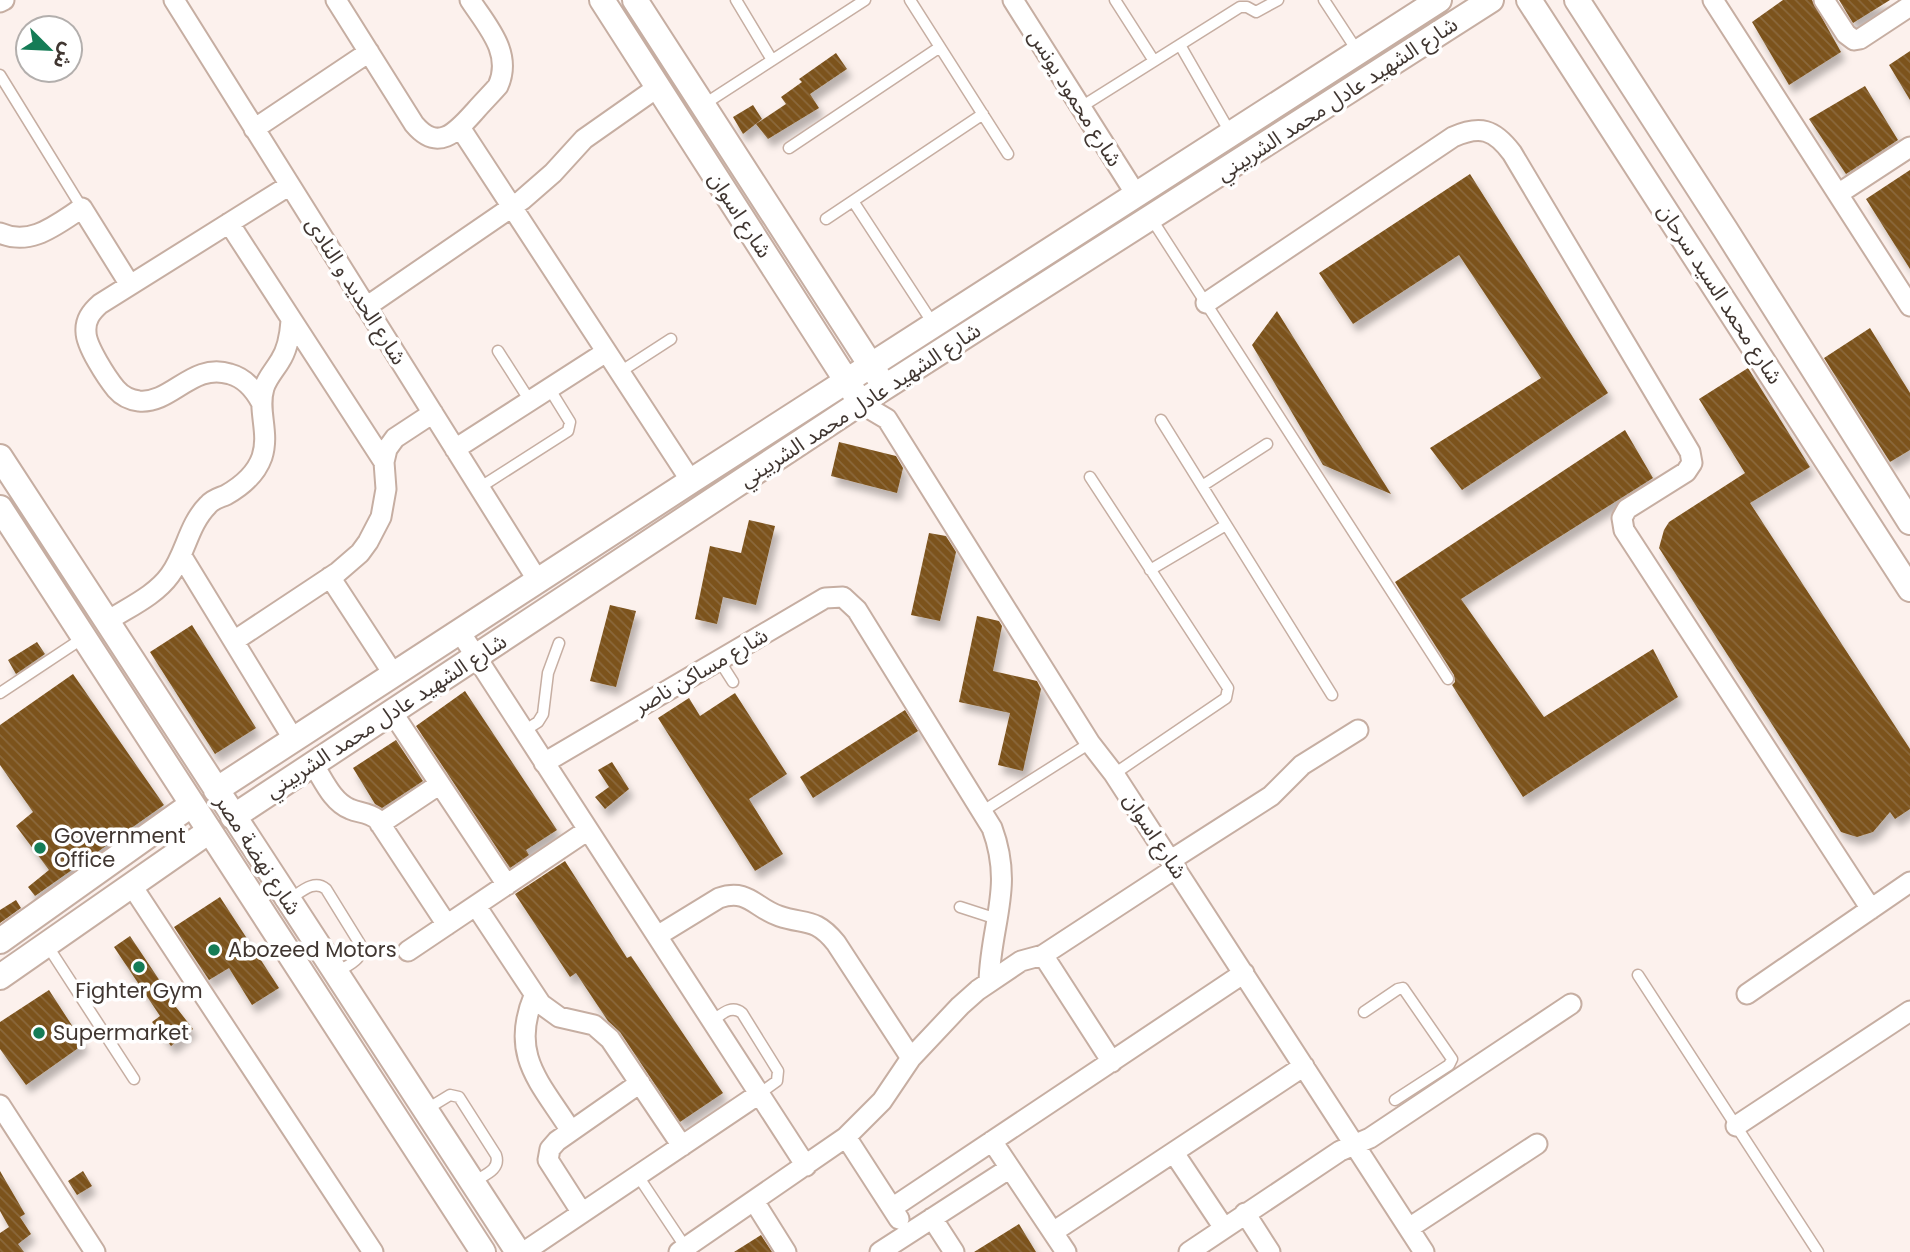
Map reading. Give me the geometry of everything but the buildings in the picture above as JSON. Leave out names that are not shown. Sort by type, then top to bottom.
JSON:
[{"type":"street","name":"شارع الحديد و النادى","points":[[174,0],[538,582]]},
{"type":"street","points":[[337,0],[419,130],[440,138],[461,129],[498,86],[504,68],[501,50],[470,0]]},
{"type":"street","name":"شارع اسوان","points":[[602,0],[860,403],[887,419],[1090,743],[1114,774],[1424,1252]]},
{"type":"street","name":"شارع اسوان","points":[[635,0],[885,388],[887,419]]},
{"type":"street","name":"شارع محمود يونس","points":[[1013,0],[1137,195]]},
{"type":"street","name":"شارع الشهيد عادل محمد الشربيني","points":[[216,790],[1439,0]]},
{"type":"street","name":"شارع الشهيد عادل محمد الشربيني","points":[[233,817],[860,403],[1491,0]]},
{"type":"street","name":"شارع محمد السيد سرحان","points":[[1529,0],[1910,589]]},
{"type":"street","name":"شارع محمد السيد سرحان","points":[[1577,0],[1910,522]]},
{"type":"street","points":[[1714,0],[1838,194],[1902,277],[1910,306]]},
{"type":"street","points":[[1824,0],[1846,34],[1854,40],[1860,39],[1910,6]]},
{"type":"street","points":[[254,129],[369,52]]},
{"type":"street","points":[[366,307],[512,207],[543,182],[592,133],[658,87]]},
{"type":"street","points":[[461,129],[691,481]]},
{"type":"street","points":[[1206,303],[1453,137],[1469,130],[1486,131],[1501,139],[1512,153],[1690,452],[1692,463],[1686,472],[1627,509],[1622,519],[1624,530],[1871,909]]},
{"type":"street","points":[[1838,194],[1910,147]]},
{"type":"street","points":[[261,402],[255,392],[237,376],[215,371],[192,378],[151,401],[122,395],[91,349],[86,328],[94,309],[290,185]]},
{"type":"street","points":[[0,233],[14,237],[33,236],[82,208],[130,285]]},
{"type":"street","points":[[229,223],[384,461]]},
{"type":"street","points":[[1691,249],[1725,229]]},
{"type":"street","points":[[106,622],[163,584],[181,555],[192,526],[201,513],[211,501],[240,486],[257,468],[266,436],[261,402],[266,381],[287,348],[290,320]]},
{"type":"street","points":[[455,449],[606,352]]},
{"type":"street","points":[[234,641],[330,578],[360,553],[375,530],[385,496],[384,461],[387,449],[395,438],[433,414]]},
{"type":"street","name":"شارع نهضة مصر","points":[[0,457],[518,1252]]},
{"type":"street","name":"شارع نهضة مصر","points":[[0,508],[483,1252]]},
{"type":"street","points":[[181,555],[294,740]]},
{"type":"street","points":[[330,578],[394,675]]},
{"type":"street","name":"شارع مساكن ناصر","points":[[544,763],[825,598],[844,597],[857,610],[983,811]]},
{"type":"street","points":[[460,632],[806,1166]]},
{"type":"street","points":[[392,712],[507,885]]},
{"type":"street","points":[[684,1251],[846,1137],[882,1101],[911,1058],[943,1022],[989,981],[1021,961],[1043,955],[1271,796],[1302,765],[1358,730]]},
{"type":"street","points":[[313,764],[340,804],[373,816],[380,824],[447,925]]},
{"type":"street","points":[[380,824],[440,785]]},
{"type":"street","points":[[0,941],[191,805]]},
{"type":"street","points":[[983,811],[998,845],[1002,864],[1002,901],[991,950],[989,981]]},
{"type":"street","points":[[408,951],[588,830]]},
{"type":"street","points":[[0,977],[208,832]]},
{"type":"street","points":[[1747,994],[1910,882]]},
{"type":"street","points":[[131,886],[373,1252]]},
{"type":"street","points":[[657,936],[728,895],[747,897],[780,917],[811,923],[829,935],[835,943],[911,1058]]},
{"type":"street","points":[[476,906],[534,996],[549,1011],[559,1017],[587,1023],[600,1029],[610,1039],[682,1146]]},
{"type":"street","points":[[1043,955],[1112,1062]]},
{"type":"street","points":[[892,1209],[1244,974]]},
{"type":"street","points":[[534,996],[526,1022],[525,1049],[528,1062],[572,1131]]},
{"type":"street","points":[[1189,1252],[1340,1151],[1370,1138],[1419,1095],[1571,1004]]},
{"type":"street","points":[[1736,1126],[1910,1011]]},
{"type":"street","points":[[1053,1232],[1304,1066]]},
{"type":"street","points":[[582,1213],[548,1160],[549,1153],[554,1143],[640,1083]]},
{"type":"street","points":[[524,1252],[759,1094]]},
{"type":"street","points":[[0,1105],[95,1252]]},
{"type":"street","points":[[846,1137],[908,1234]]},
{"type":"street","points":[[992,1142],[1066,1252]]},
{"type":"street","points":[[1409,1228],[1537,1144]]},
{"type":"street","points":[[427,1167],[452,1151]]},
{"type":"street","points":[[1174,1153],[1224,1228]]},
{"type":"street","points":[[880,1252],[1010,1168]]},
{"type":"street","points":[[754,1201],[786,1252]]},
{"type":"street","points":[[1245,1213],[1270,1252]]},
{"type":"street","points":[[932,1218],[954,1252]]},
{"type":"lane","points":[[736,0],[772,60]]},
{"type":"lane","points":[[703,106],[865,0]]},
{"type":"lane","points":[[910,0],[1008,154]]},
{"type":"lane","points":[[1115,0],[1154,61]]},
{"type":"lane","points":[[1081,107],[1240,8],[1247,7],[1256,12],[1278,0]]},
{"type":"lane","points":[[1324,0],[1358,52]]},
{"type":"lane","points":[[1180,44],[1231,134]]},
{"type":"lane","points":[[789,148],[940,47]]},
{"type":"lane","points":[[0,75],[82,208]]},
{"type":"lane","points":[[826,219],[983,114]]},
{"type":"lane","points":[[853,201],[934,325]]},
{"type":"lane","points":[[1151,217],[1448,680]]},
{"type":"lane","points":[[620,372],[671,339]]},
{"type":"lane","points":[[498,351],[530,401]]},
{"type":"lane","points":[[480,488],[568,431],[570,422],[549,388]]},
{"type":"lane","points":[[1161,420],[1332,695]]},
{"type":"lane","points":[[1202,486],[1267,444]]},
{"type":"lane","points":[[1090,477],[1228,688],[1226,698],[1114,774]]},
{"type":"lane","points":[[1150,569],[1227,525]]},
{"type":"lane","points":[[0,693],[83,638]]},
{"type":"lane","points":[[524,731],[538,722],[543,714],[548,673],[559,643]]},
{"type":"lane","points":[[719,660],[733,682]]},
{"type":"lane","points":[[983,811],[1090,743]]},
{"type":"lane","points":[[288,901],[314,884],[321,884],[326,889],[362,947],[362,954],[358,959],[335,973]]},
{"type":"lane","points":[[960,907],[997,919]]},
{"type":"lane","points":[[47,945],[134,1079]]},
{"type":"lane","points":[[1637,975],[1818,1252]]},
{"type":"lane","points":[[1364,1012],[1403,988],[1451,1057],[1449,1065],[1419,1095],[1395,1100]]},
{"type":"lane","points":[[712,1021],[730,1009],[742,1013],[778,1071],[777,1081],[759,1094]]},
{"type":"lane","points":[[425,1110],[450,1095],[457,1095],[462,1099],[498,1158],[496,1167],[473,1183]]},
{"type":"lane","points":[[638,1176],[684,1251]]},
{"type":"place","name":"Government Office","points":[[40,848]]},
{"type":"place","name":"Abozeed Motors","points":[[214,950]]},
{"type":"place","name":"Fighter Gym","points":[[139,967]]},
{"type":"place","name":"Supermarket","points":[[39,1033]]}]
